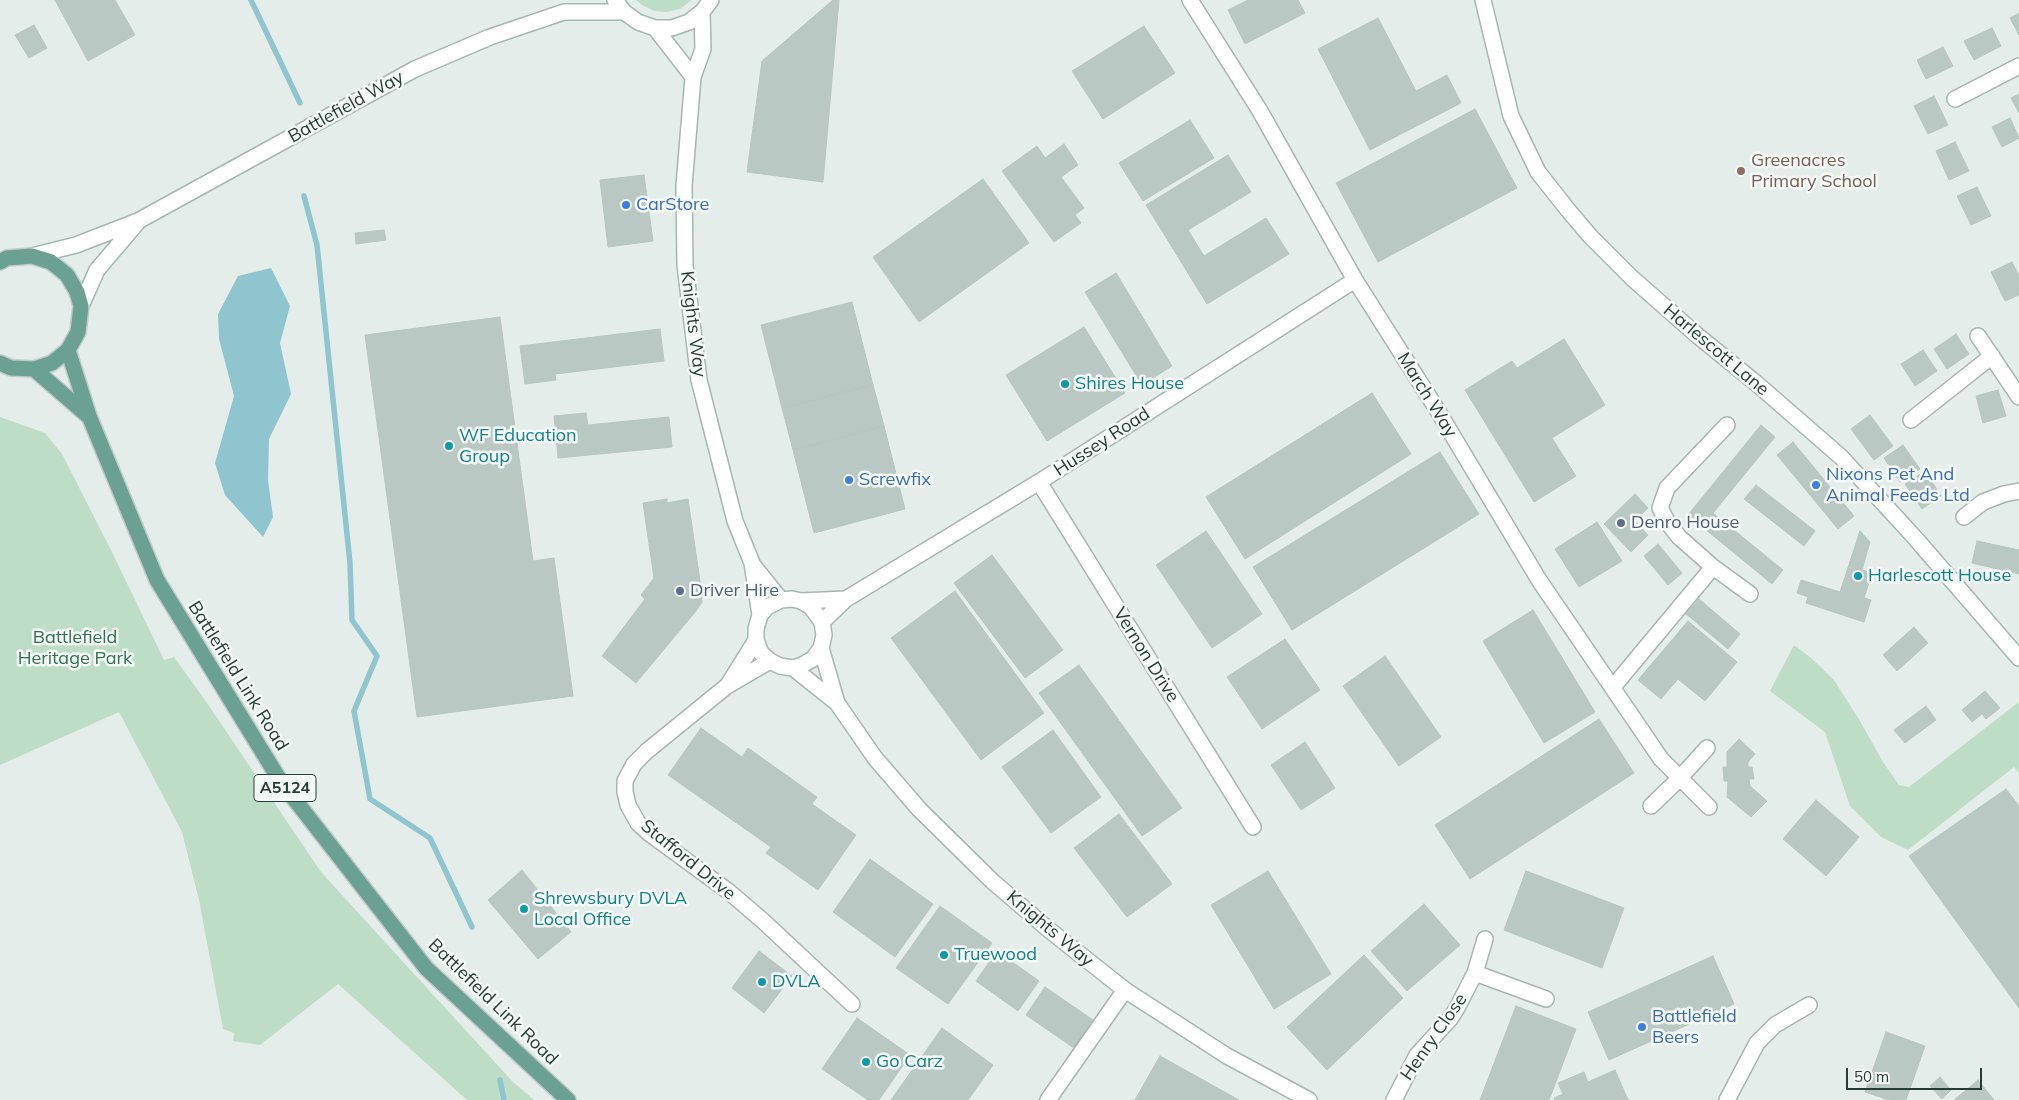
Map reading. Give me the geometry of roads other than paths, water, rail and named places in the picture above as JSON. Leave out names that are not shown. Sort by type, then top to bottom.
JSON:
[{"type":"main road","points":[[0,363],[11,368],[34,369],[52,363],[68,350],[78,332],[81,306],[77,292],[67,275],[50,262],[32,256],[2,258]]},
{"type":"main road","name":"Battlefield Link Road","points":[[68,350],[88,416],[157,580],[281,782],[426,968],[568,1100]]},
{"type":"main road","name":"Battlefield Link Road","points":[[34,369],[88,416]]},
{"type":"street","name":"Battlefield Way","points":[[564,12],[577,0]]},
{"type":"street","points":[[615,0],[624,12],[638,22],[655,28],[672,28],[689,22],[707,6]]},
{"type":"street","name":"March Way","points":[[1190,0],[1260,111],[1355,280],[1438,411],[1539,580],[1652,746],[1679,779],[1709,807]]},
{"type":"street","name":"Harlescott Lane","points":[[1484,0],[1511,116],[1538,172],[1568,210],[1590,236],[1632,278],[1841,458],[1916,540],[2019,658]]},
{"type":"street","name":"Knights Way","points":[[707,6],[703,49],[693,78],[684,186],[685,265],[699,380],[732,511],[752,563],[760,615],[756,629],[756,640]]},
{"type":"street","name":"Battlefield Way","points":[[32,256],[76,245],[138,222],[415,69],[490,37],[564,12],[624,12]]},
{"type":"street","points":[[655,28],[693,78]]},
{"type":"street","points":[[1954,99],[2019,66]]},
{"type":"street","name":"Battlefield Way","points":[[81,306],[97,270],[138,222]]},
{"type":"street","name":"Hussey Road","points":[[822,622],[846,599],[1039,482],[1355,280]]},
{"type":"street","points":[[1978,336],[2019,396]]},
{"type":"street","points":[[1911,420],[1992,356]]},
{"type":"street","points":[[1727,425],[1667,488],[1660,508],[1668,523],[1679,537],[1713,567],[1750,594]]},
{"type":"street","name":"Vernon Drive","points":[[1039,482],[1253,828]]},
{"type":"street","points":[[1964,517],[1983,502],[2004,494],[2019,492]]},
{"type":"street","name":"Knights Way","points":[[752,563],[781,600]]},
{"type":"street","points":[[1613,687],[1713,567]]},
{"type":"street","points":[[760,615],[768,607],[781,600],[792,599],[812,607],[822,622]]},
{"type":"street","name":"Hussey Road","points":[[801,601],[846,599]]},
{"type":"street","name":"Knights Way","points":[[822,622],[824,635],[821,648],[837,703]]},
{"type":"street","points":[[756,640],[761,653],[770,661]]},
{"type":"street","name":"Stafford Drive","points":[[728,686],[756,640]]},
{"type":"street","points":[[793,668],[802,666],[813,659],[821,648]]},
{"type":"street","name":"Knights Way","points":[[770,661],[780,666],[793,668],[837,703],[875,758],[919,809],[953,844],[1048,930],[1125,990],[1227,1056],[1310,1100]]},
{"type":"street","name":"Stafford Drive","points":[[770,661],[728,686],[670,731],[634,764],[625,781],[628,805],[638,823],[650,834],[728,891],[852,1004]]},
{"type":"street","points":[[1650,806],[1679,779],[1707,748]]},
{"type":"street","name":"Henry Close","points":[[1394,1100],[1417,1055],[1450,1019],[1475,973],[1485,939]]},
{"type":"street","name":"Henry Close","points":[[1475,973],[1546,999]]},
{"type":"street","points":[[1048,1100],[1125,990]]},
{"type":"street","points":[[1727,1100],[1757,1043],[1775,1025],[1809,1005]]},
{"type":"water","points":[[271,268],[290,306],[280,343],[291,394],[269,439],[268,480],[273,517],[263,537],[225,495],[215,463],[234,396],[219,339],[218,314],[238,276]]},
{"type":"waterway","points":[[251,0],[300,103]]},
{"type":"waterway","points":[[304,196],[317,245],[350,563],[352,620],[377,656],[354,711],[370,799],[430,838],[472,927]]},
{"type":"waterway","points":[[500,1080],[504,1100]]},
{"type":"place","name":"Greenacres Primary School","points":[[1741,171]]},
{"type":"place","name":"CarStore","points":[[626,205]]},
{"type":"place","name":"Shires House","points":[[1065,384]]},
{"type":"place","name":"WF Education Group","points":[[449,446]]},
{"type":"place","name":"Screwfix","points":[[849,480]]},
{"type":"place","name":"Nixons Pet And Animal Feeds Ltd","points":[[1816,485]]},
{"type":"place","name":"Denro House","points":[[1621,523]]},
{"type":"place","name":"Harlescott House","points":[[1858,576]]},
{"type":"place","name":"Driver Hire","points":[[680,591]]},
{"type":"place","name":"Shrewsbury DVLA Local Office","points":[[524,909]]},
{"type":"place","name":"Truewood","points":[[944,955]]},
{"type":"place","name":"DVLA","points":[[762,982]]},
{"type":"place","name":"Battlefield Beers","points":[[1642,1027]]},
{"type":"place","name":"Go Carz","points":[[866,1062]]},
{"type":"park label","name":"Battlefield Heritage Park","points":[[75,648]]}]
